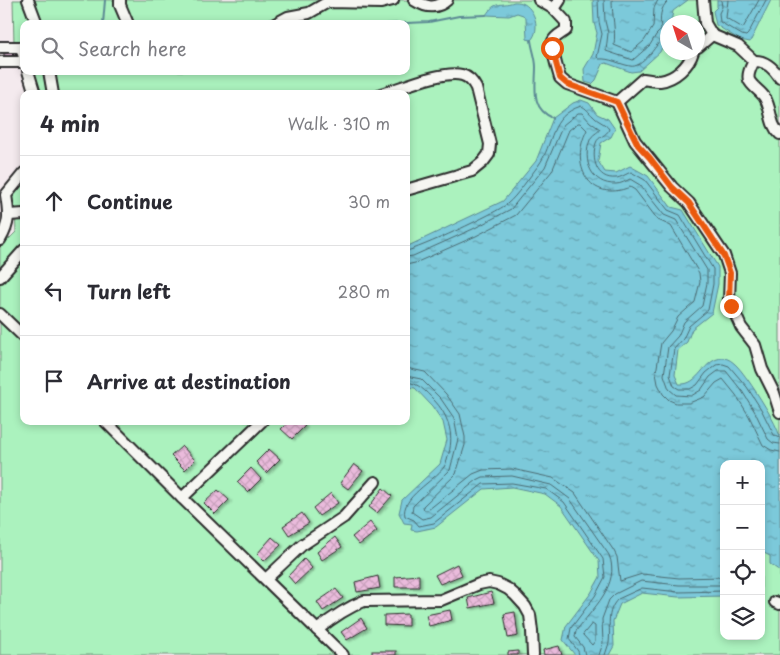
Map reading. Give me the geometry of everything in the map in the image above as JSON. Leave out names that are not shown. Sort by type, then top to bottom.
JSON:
[{"type":"street","points":[[28,0],[36,20]]},
{"type":"street","points":[[120,0],[120,5],[126,20]]},
{"type":"street","points":[[282,20],[309,13],[328,2],[345,4],[381,3],[393,0]]},
{"type":"street","points":[[414,0],[429,7],[442,5],[447,0]]},
{"type":"street","points":[[539,0],[557,5],[567,25],[565,32],[554,39],[552,43],[552,50],[558,65],[560,78],[567,84],[617,102],[638,145],[672,187],[689,203],[724,256],[730,273],[729,300],[741,326],[756,345],[762,369],[774,393],[780,412]]},
{"type":"street","points":[[703,0],[705,23],[712,35],[728,40],[738,46],[754,61],[760,61],[769,66],[780,78]]},
{"type":"street","points":[[705,41],[712,35]]},
{"type":"street","points":[[0,48],[20,52]]},
{"type":"street","points":[[617,102],[644,79],[661,81],[682,70],[692,60]]},
{"type":"street","points":[[754,61],[749,74],[750,81],[764,97],[772,122],[780,134]]},
{"type":"street","points":[[0,62],[20,62]]},
{"type":"street","points":[[29,75],[34,90]]},
{"type":"street","points":[[50,75],[52,90]]},
{"type":"street","points":[[394,90],[440,76],[463,75],[471,80],[476,88],[490,144],[489,154],[472,171],[410,189]]},
{"type":"street","points":[[0,240],[8,225],[9,215],[6,195],[20,178]]},
{"type":"street","points":[[9,215],[20,214]]},
{"type":"street","points":[[0,277],[20,254]]},
{"type":"street","points":[[0,314],[20,333]]},
{"type":"street","points":[[110,425],[343,655]]},
{"type":"street","points":[[182,498],[256,425]]},
{"type":"street","points":[[266,579],[302,545],[344,517],[376,482]]},
{"type":"street","points":[[317,630],[334,616],[364,601],[441,600],[479,584],[489,582],[508,589],[525,606],[530,615],[533,655]]},
{"type":"green space","points":[[13,0],[780,0],[780,655],[0,655],[0,248],[16,232],[15,207],[12,207],[10,197],[20,183],[20,425],[410,425],[410,90],[37,90],[35,75],[410,75],[410,20],[20,20],[20,44],[14,44]]},
{"type":"water","points":[[593,0],[688,0],[673,11],[672,15],[660,15],[660,52],[639,71],[631,72],[606,63],[603,64],[596,80],[592,84],[585,82],[584,69],[593,54],[597,33],[594,23]]},
{"type":"water","points":[[717,0],[771,0],[750,42],[740,40],[716,25],[713,11],[717,7]]},
{"type":"water","points":[[514,2],[527,6],[533,14],[536,31],[531,40],[527,39],[526,19],[523,15],[517,13],[509,16],[486,15],[492,7]]},
{"type":"water","points":[[581,100],[589,103],[597,114],[608,119],[615,129],[611,137],[601,143],[598,161],[605,172],[616,173],[630,166],[648,176],[671,207],[683,210],[718,267],[718,284],[712,313],[692,329],[687,342],[678,350],[675,375],[679,384],[686,383],[697,377],[705,367],[716,359],[730,360],[756,392],[780,437],[780,571],[770,564],[770,556],[765,554],[765,460],[720,460],[720,596],[678,597],[642,593],[620,604],[613,621],[614,646],[609,655],[575,655],[563,640],[566,626],[591,593],[600,577],[599,561],[561,506],[545,494],[512,487],[484,489],[436,527],[417,531],[411,530],[412,524],[404,523],[399,513],[402,500],[440,464],[447,440],[443,422],[432,406],[415,388],[410,387],[410,245],[503,201],[536,161],[553,118],[573,103]]},
{"type":"building","points":[[4,53],[15,53],[15,58],[4,58]]},
{"type":"building","points":[[285,425],[305,426],[292,439],[281,429]]},
{"type":"building","points":[[182,446],[195,460],[185,470],[171,456]]},
{"type":"building","points":[[269,449],[280,459],[266,473],[256,462]]},
{"type":"building","points":[[354,464],[363,471],[348,489],[340,483]]},
{"type":"building","points":[[251,468],[261,479],[248,492],[237,482]]},
{"type":"building","points":[[383,488],[392,496],[377,513],[369,507]]},
{"type":"building","points":[[218,490],[229,500],[215,514],[204,503]]},
{"type":"building","points":[[331,493],[338,503],[319,516],[313,508]]},
{"type":"building","points":[[302,513],[309,523],[289,535],[283,526]]},
{"type":"building","points":[[370,522],[377,531],[359,545],[352,537]]},
{"type":"building","points":[[272,537],[281,545],[264,561],[257,554]]},
{"type":"building","points":[[335,537],[342,547],[322,560],[317,552]]},
{"type":"building","points":[[304,559],[312,568],[295,584],[288,576]]},
{"type":"building","points":[[457,564],[462,575],[440,584],[435,575]]},
{"type":"building","points":[[419,575],[419,587],[395,587],[395,577]]},
{"type":"building","points":[[378,576],[380,588],[357,592],[355,582]]},
{"type":"building","points":[[336,589],[343,598],[323,611],[317,602]]},
{"type":"building","points":[[491,592],[494,603],[470,608],[468,598]]},
{"type":"building","points":[[450,610],[452,620],[429,626],[426,615]]},
{"type":"building","points":[[515,612],[518,636],[508,638],[504,614]]},
{"type":"building","points":[[408,614],[408,626],[384,625],[384,615]]},
{"type":"building","points":[[361,618],[367,628],[347,640],[341,632]]},
{"type":"building","points":[[559,646],[562,655],[544,655],[543,650]]},
{"type":"building","points":[[372,651],[396,651],[396,655],[372,655]]},
{"type":"building","points":[[518,651],[518,655],[508,655],[508,652]]},
{"type":"waterway","points":[[103,20],[105,0]]},
{"type":"waterway","points":[[410,23],[429,22],[459,16],[486,15]]},
{"type":"waterway","points":[[531,40],[536,64],[536,96],[541,109],[553,118]]},
{"type":"route","points":[[552,48],[560,78],[567,84],[617,102],[635,141],[672,187],[689,203],[724,256],[730,273],[729,300],[731,306]]}]
